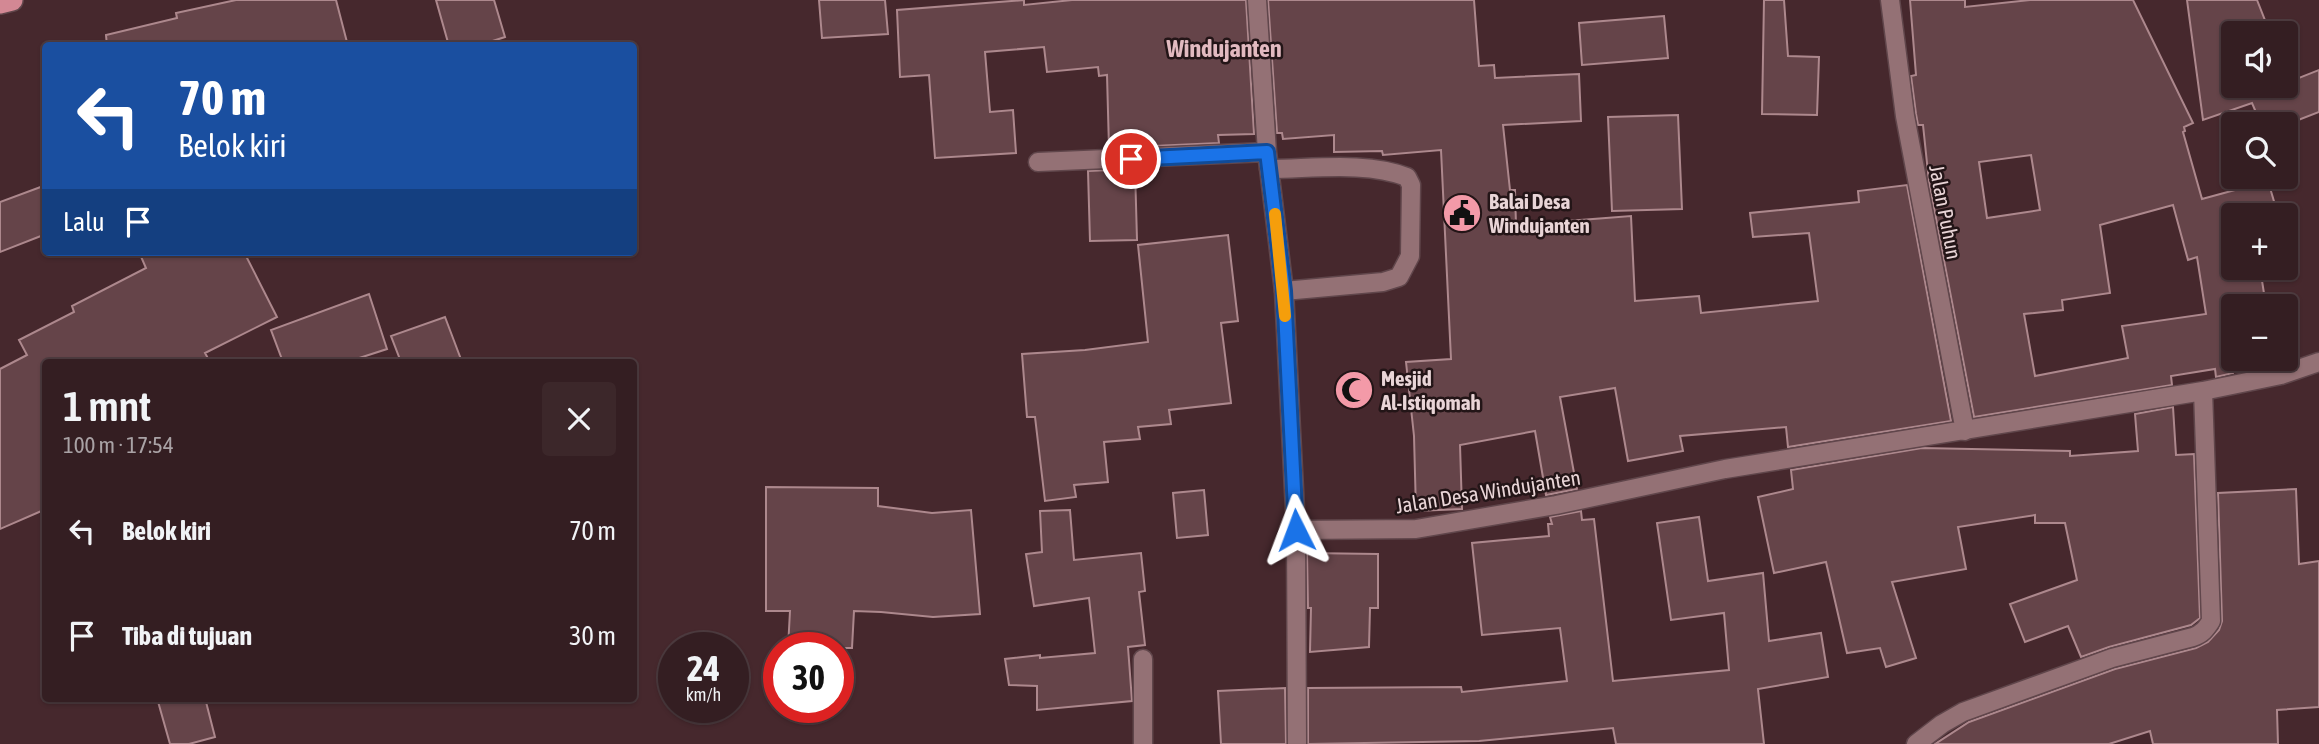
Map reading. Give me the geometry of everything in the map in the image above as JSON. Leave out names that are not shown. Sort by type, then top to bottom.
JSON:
[{"type":"highway","points":[[0,3],[12,0]]},
{"type":"street","points":[[1256,0],[1268,161],[1284,291],[1296,530],[1297,744]]},
{"type":"street","name":"Jalan Puhun","points":[[1890,0],[1905,116],[1965,431]]},
{"type":"street","points":[[1038,162],[1268,161],[1371,169],[1394,172],[1406,177],[1411,185],[1410,257],[1399,277],[1383,282],[1284,291]]},
{"type":"street","name":"Jalan Desa Windujanten","points":[[1296,530],[1416,529],[1556,505],[1725,469],[2203,391],[2281,375],[2319,362]]},
{"type":"street","points":[[1916,744],[1963,712],[2112,657],[2193,637],[2206,629],[2211,621],[2203,391]]},
{"type":"street","points":[[1143,659],[1143,744]]},
{"type":"building","points":[[236,0],[336,0],[347,42],[107,42],[106,35],[177,18],[176,13]]},
{"type":"building","points":[[436,0],[494,0],[505,37],[489,42],[448,42]]},
{"type":"building","points":[[819,0],[885,0],[888,34],[822,38]]},
{"type":"building","points":[[1024,0],[1024,5],[1072,0],[1246,0],[1254,134],[1218,135],[1219,143],[1109,148],[1107,75],[1099,76],[1098,67],[1047,72],[1044,47],[985,52],[990,112],[1013,110],[1016,153],[935,158],[929,75],[900,77],[897,10]]},
{"type":"building","points":[[1268,0],[1474,0],[1479,66],[1494,65],[1495,78],[1579,74],[1581,121],[1503,125],[1510,190],[1515,190],[1516,225],[1631,216],[1635,301],[1699,296],[1701,313],[1818,301],[1809,233],[1753,237],[1750,213],[1859,202],[1858,191],[1907,185],[1951,421],[1788,447],[1786,427],[1680,436],[1683,451],[1628,461],[1615,388],[1560,397],[1577,489],[1546,495],[1535,431],[1460,445],[1462,509],[1416,511],[1414,436],[1406,362],[1451,359],[1441,150],[1383,155],[1382,151],[1334,152],[1334,135],[1283,139],[1282,133],[1277,133]]},
{"type":"building","points":[[1764,0],[1784,0],[1788,56],[1819,57],[1817,115],[1762,114]]},
{"type":"building","points":[[1910,0],[1965,0],[1965,7],[2030,0],[2133,0],[2193,123],[2184,127],[2183,132],[2202,199],[2239,189],[2270,189],[2274,203],[2221,203],[2221,280],[2262,280],[2264,294],[2221,294],[2221,371],[2233,373],[2216,377],[2215,369],[2171,376],[2172,385],[1974,417],[1929,182],[1923,125],[1918,125],[1911,76],[1916,75]],"holes":[[[2031,155],[2040,210],[1987,218],[1979,162]],[[2173,205],[2188,260],[2197,257],[2206,314],[2122,326],[2128,358],[2035,376],[2024,314],[2063,310],[2062,300],[2110,293],[2100,225]]]},
{"type":"building","points":[[2187,0],[2257,0],[2265,21],[2221,21],[2221,98],[2298,98],[2298,78],[2319,70],[2319,112],[2298,120],[2298,112],[2256,112],[2252,103],[2203,120]]},
{"type":"building","points":[[1664,16],[1668,58],[1582,65],[1579,23]]},
{"type":"building","points":[[1678,115],[1682,209],[1612,211],[1608,117]]},
{"type":"building","points":[[1135,169],[1137,240],[1090,241],[1088,171]]},
{"type":"building","points":[[42,186],[42,236],[0,252],[0,202]]},
{"type":"building","points":[[1228,235],[1238,321],[1221,323],[1231,403],[1169,410],[1171,424],[1138,427],[1140,439],[1104,442],[1108,482],[1074,485],[1076,497],[1045,501],[1035,417],[1027,417],[1022,354],[1148,342],[1138,245]]},
{"type":"building","points":[[141,256],[246,256],[277,317],[205,353],[208,359],[42,359],[42,511],[0,529],[0,369],[27,355],[19,340],[74,312],[72,306],[146,268]]},
{"type":"building","points":[[369,294],[387,349],[356,359],[282,359],[271,330]]},
{"type":"building","points":[[445,317],[461,359],[400,359],[391,336]]},
{"type":"building","points":[[2173,407],[2176,455],[2194,454],[2200,618],[2191,625],[2081,657],[2068,626],[2025,642],[2010,604],[2077,580],[2065,523],[2035,523],[2035,515],[1958,527],[1966,569],[1892,582],[1916,658],[1886,667],[1880,648],[1847,653],[1826,562],[1774,573],[1758,497],[1793,489],[1791,470],[1922,448],[2070,451],[2070,456],[2138,451],[2135,414]]},
{"type":"building","points":[[766,487],[878,488],[878,506],[932,513],[971,510],[980,614],[933,617],[854,611],[853,632],[789,632],[790,611],[766,611]]},
{"type":"building","points":[[2296,489],[2299,564],[2319,561],[2319,707],[2277,710],[2278,744],[2153,744],[2150,731],[2109,744],[1935,744],[1969,722],[2115,669],[2196,648],[2208,642],[2219,630],[2222,621],[2218,493]]},
{"type":"building","points":[[1204,490],[1208,535],[1177,538],[1173,493]]},
{"type":"building","points":[[1070,510],[1074,560],[1141,553],[1145,591],[1139,592],[1145,645],[1128,647],[1132,701],[1037,710],[1037,686],[1009,685],[1005,659],[1095,653],[1089,598],[1034,606],[1026,554],[1042,552],[1040,511]]},
{"type":"building","points":[[1581,511],[1582,520],[1594,519],[1613,681],[1729,670],[1724,613],[1671,620],[1657,523],[1699,517],[1708,581],[1763,573],[1769,641],[1821,633],[1828,677],[1758,689],[1764,744],[1616,744],[1613,728],[1479,741],[1308,744],[1308,688],[1461,687],[1462,692],[1567,681],[1560,628],[1482,635],[1472,543],[1549,536],[1548,524],[1552,524],[1550,517]]},
{"type":"building","points":[[1307,553],[1378,554],[1378,608],[1370,608],[1369,647],[1310,652],[1311,608],[1308,608]]},
{"type":"building","points":[[1285,688],[1286,744],[1221,744],[1218,691]]},
{"type":"building","points":[[158,702],[206,702],[215,737],[189,744],[170,744]]},
{"type":"slow traffic","points":[[1275,214],[1285,316]]},
{"type":"place","name":"Balai Desa Windujanten","points":[[1462,213]]},
{"type":"place","name":"Mesjid Al-Istiqomah","points":[[1354,390]]},
{"type":"district","name":"Windujanten","points":[[1224,48]]},
{"type":"route","points":[[1131,159],[1267,152],[1284,291],[1296,530]]}]
